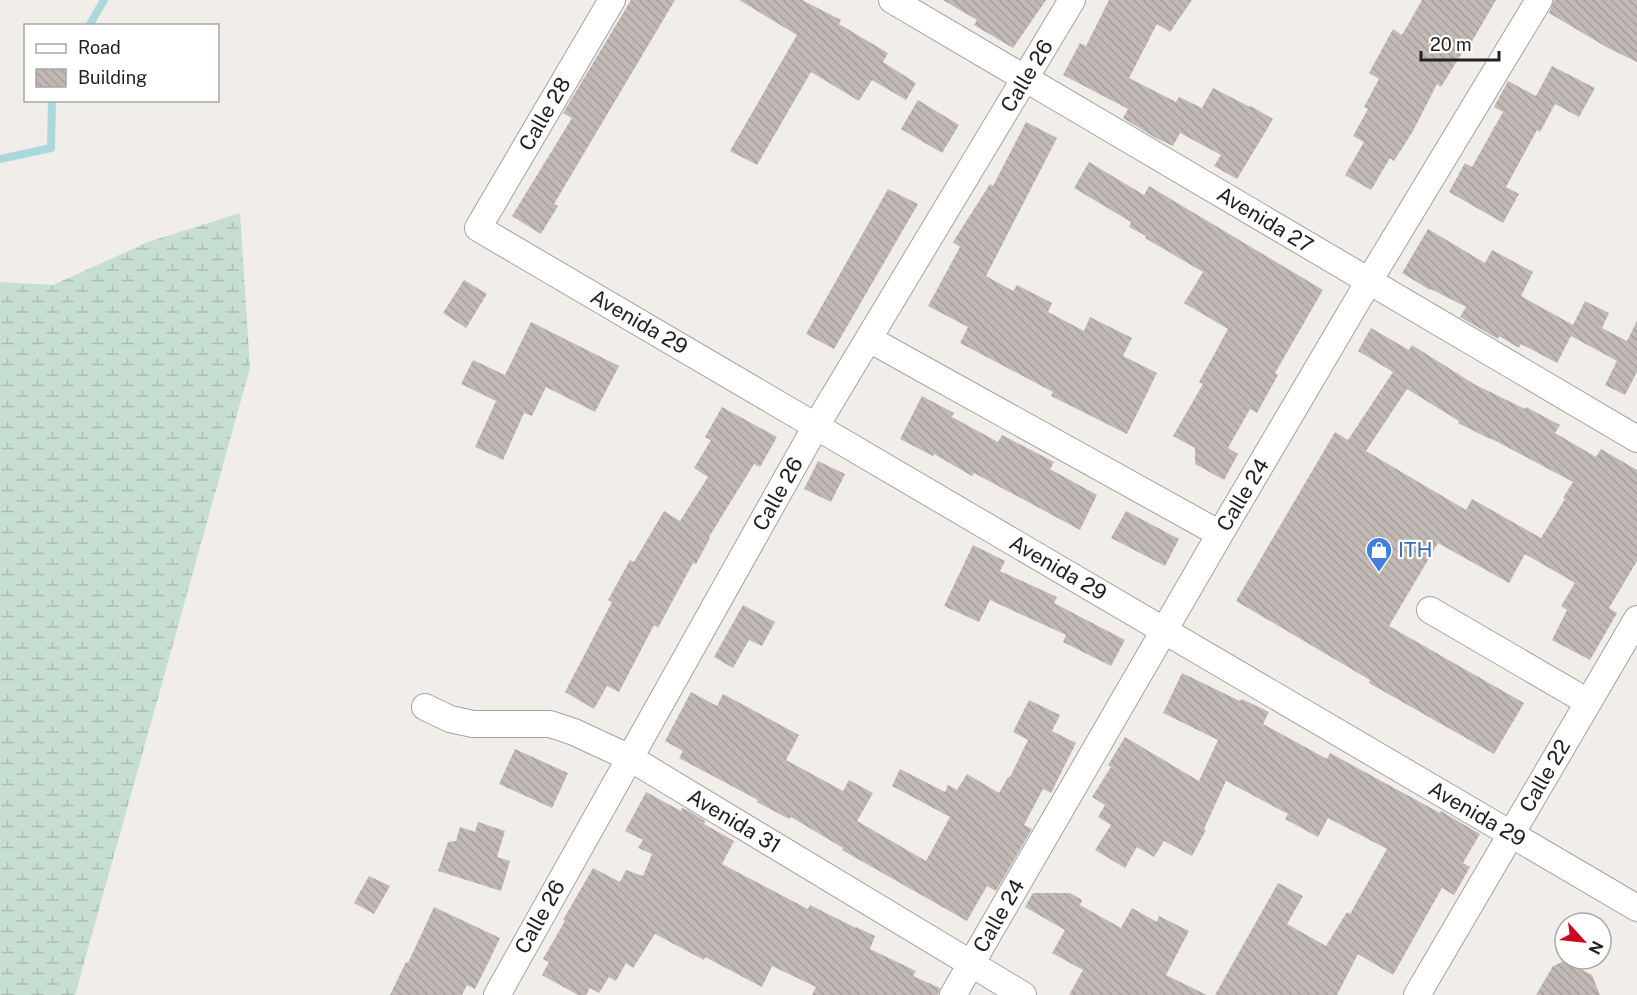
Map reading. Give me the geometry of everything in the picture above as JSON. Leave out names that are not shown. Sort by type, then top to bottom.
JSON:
[{"type":"street","name":"Calle 28","points":[[478,228],[612,0]]},
{"type":"street","name":"Avenida 27","points":[[892,0],[1637,439]]},
{"type":"street","name":"Calle 26","points":[[497,995],[816,426],[1072,0]]},
{"type":"street","name":"Calle 24","points":[[953,995],[1369,281],[1539,0]]},
{"type":"street","name":"Avenida 29","points":[[478,228],[1637,908]]},
{"type":"street","points":[[869,339],[1220,534]]},
{"type":"street","points":[[1430,610],[1588,702]]},
{"type":"street","name":"Calle 22","points":[[1417,995],[1637,619]]},
{"type":"street","name":"Avenida 31","points":[[424,707],[450,719],[473,724],[550,724],[574,732],[630,758],[1023,995]]},
{"type":"green space","points":[[240,213],[250,368],[75,995],[0,995],[0,282],[53,285],[148,242]]},
{"type":"building","points":[[631,0],[675,0],[554,204],[558,206],[541,234],[512,216],[572,118],[563,113]]},
{"type":"building","points":[[739,0],[802,0],[841,20],[839,24],[888,53],[883,62],[916,83],[906,100],[872,80],[859,101],[811,72],[757,165],[730,151],[797,35]]},
{"type":"building","points":[[943,0],[1046,0],[1013,48],[974,25],[977,20]]},
{"type":"building","points":[[1109,0],[1192,0],[1170,32],[1157,24],[1129,78],[1176,102],[1179,97],[1202,108],[1213,88],[1273,119],[1237,179],[1214,166],[1221,155],[1180,133],[1173,146],[1154,137],[1123,118],[1128,109],[1063,75],[1080,43],[1086,46]]},
{"type":"building","points":[[1422,0],[1496,0],[1467,50],[1465,48],[1441,87],[1437,84],[1413,131],[1394,161],[1390,158],[1371,190],[1345,175],[1364,142],[1353,136],[1368,109],[1364,107],[1379,79],[1369,73],[1393,29],[1402,35]]},
{"type":"building","points":[[1554,0],[1637,0],[1637,62],[1608,48],[1549,13]]},
{"type":"building","points":[[1552,66],[1595,88],[1579,117],[1555,104],[1540,132],[1537,130],[1506,187],[1519,194],[1503,223],[1449,192],[1465,163],[1472,167],[1503,112],[1494,107],[1508,81],[1536,96]]},
{"type":"building","points":[[918,100],[959,125],[942,153],[901,129]]},
{"type":"building","points":[[1026,122],[1057,138],[986,276],[1013,291],[1017,285],[1052,303],[1048,312],[1084,331],[1090,317],[1132,338],[1123,356],[1157,373],[1127,434],[1051,396],[1053,392],[960,343],[968,327],[928,306],[960,247],[953,242],[990,184],[993,186]]},
{"type":"building","points":[[1089,162],[1144,195],[1149,186],[1323,290],[1275,373],[1278,375],[1257,413],[1250,409],[1228,448],[1238,454],[1224,480],[1195,464],[1195,448],[1173,436],[1203,384],[1199,382],[1228,329],[1184,303],[1203,272],[1145,238],[1146,236],[1129,227],[1131,222],[1074,188]]},
{"type":"building","points":[[888,189],[918,204],[834,349],[806,334]]},
{"type":"building","points":[[1428,229],[1485,263],[1492,250],[1533,272],[1521,296],[1573,325],[1585,301],[1609,313],[1602,328],[1627,341],[1637,321],[1637,372],[1625,395],[1605,385],[1617,361],[1571,336],[1557,363],[1521,344],[1519,348],[1499,336],[1498,339],[1460,317],[1466,307],[1430,290],[1402,273]]},
{"type":"building","points":[[464,280],[487,294],[466,328],[443,313]]},
{"type":"building","points":[[531,322],[619,366],[595,412],[546,387],[532,416],[524,413],[503,460],[475,447],[496,401],[461,384],[473,360],[505,375]]},
{"type":"building","points":[[1371,328],[1409,350],[1412,345],[1474,384],[1560,425],[1555,433],[1596,457],[1601,449],[1637,470],[1637,561],[1609,608],[1617,613],[1590,660],[1552,640],[1567,610],[1561,606],[1575,583],[1525,554],[1509,583],[1438,543],[1389,626],[1524,703],[1494,754],[1369,683],[1370,680],[1236,601],[1335,432],[1348,440],[1393,372],[1358,351]],"holes":[[[1407,389],[1459,421],[1458,423],[1573,482],[1541,538],[1472,499],[1466,510],[1366,451]]]},
{"type":"building","points":[[922,396],[954,413],[952,417],[998,442],[1002,435],[1054,462],[1050,469],[1097,495],[1080,530],[974,473],[972,476],[934,454],[933,456],[900,439]]},
{"type":"building","points":[[722,407],[777,437],[760,467],[754,464],[709,537],[696,564],[693,563],[658,628],[654,625],[619,692],[607,686],[594,709],[565,692],[612,602],[608,600],[630,560],[634,562],[664,511],[680,521],[708,477],[694,468],[711,440],[705,437]]},
{"type":"building","points":[[818,461],[845,474],[831,502],[804,489]]},
{"type":"building","points":[[1126,511],[1179,539],[1165,566],[1111,538]]},
{"type":"building","points":[[973,545],[1005,561],[1000,571],[1057,597],[1054,603],[1125,640],[1111,666],[1063,642],[1066,635],[990,600],[979,622],[944,606]]},
{"type":"building","points":[[743,605],[775,622],[762,646],[749,640],[733,668],[714,657]]},
{"type":"building","points":[[1182,673],[1240,701],[1242,699],[1269,712],[1263,724],[1327,759],[1330,753],[1480,834],[1463,863],[1470,867],[1454,895],[1442,888],[1393,975],[1358,954],[1337,995],[1215,995],[1278,883],[1303,896],[1287,924],[1326,946],[1347,912],[1350,914],[1387,849],[1328,818],[1318,837],[1285,819],[1288,814],[1226,781],[1204,829],[1206,830],[1192,856],[1164,841],[1154,857],[1137,847],[1125,868],[1095,850],[1111,825],[1098,817],[1105,805],[1092,797],[1111,767],[1108,765],[1125,737],[1199,781],[1218,740],[1163,713]]},
{"type":"building","points":[[691,692],[717,706],[723,694],[799,735],[786,760],[843,791],[849,780],[873,793],[857,821],[926,861],[950,817],[892,786],[900,769],[945,792],[948,785],[957,790],[967,774],[999,793],[1010,777],[1028,740],[1013,732],[1029,700],[1060,715],[1052,731],[1076,743],[1051,793],[1043,789],[1024,825],[1032,829],[996,891],[987,886],[967,921],[842,850],[843,848],[791,817],[789,819],[679,758],[683,751],[665,741]]},
{"type":"building","points":[[515,749],[568,773],[552,808],[499,784]]},
{"type":"building","points":[[646,792],[681,811],[682,808],[691,812],[705,821],[704,824],[734,841],[722,864],[808,909],[810,905],[875,936],[870,949],[916,971],[913,976],[940,988],[938,995],[812,995],[816,987],[772,966],[762,987],[655,934],[633,968],[626,963],[616,981],[609,977],[599,993],[590,988],[586,995],[578,995],[542,975],[549,962],[543,959],[593,868],[620,882],[626,870],[643,876],[652,854],[638,848],[643,840],[625,831]]},
{"type":"building","points":[[478,822],[505,831],[497,857],[510,861],[501,891],[438,871],[448,842],[456,841],[460,827],[475,832]]},
{"type":"building","points":[[369,876],[390,886],[374,914],[354,903]]},
{"type":"building","points":[[1033,893],[1070,893],[1082,900],[1080,905],[1121,928],[1132,908],[1157,922],[1159,916],[1189,931],[1166,975],[1207,995],[1069,995],[1083,970],[1052,953],[1065,930],[1025,907]]},
{"type":"building","points":[[434,907],[500,938],[475,989],[467,985],[462,995],[390,995],[406,962],[408,963]]},
{"type":"building","points":[[1553,966],[1553,971],[1584,971],[1592,975],[1600,995],[1536,995]]},
{"type":"waterway","points":[[90,24],[104,0]]},
{"type":"waterway","points":[[0,159],[51,148],[52,102]]},
{"type":"place","name":"ITH","points":[[1379,573]]}]
